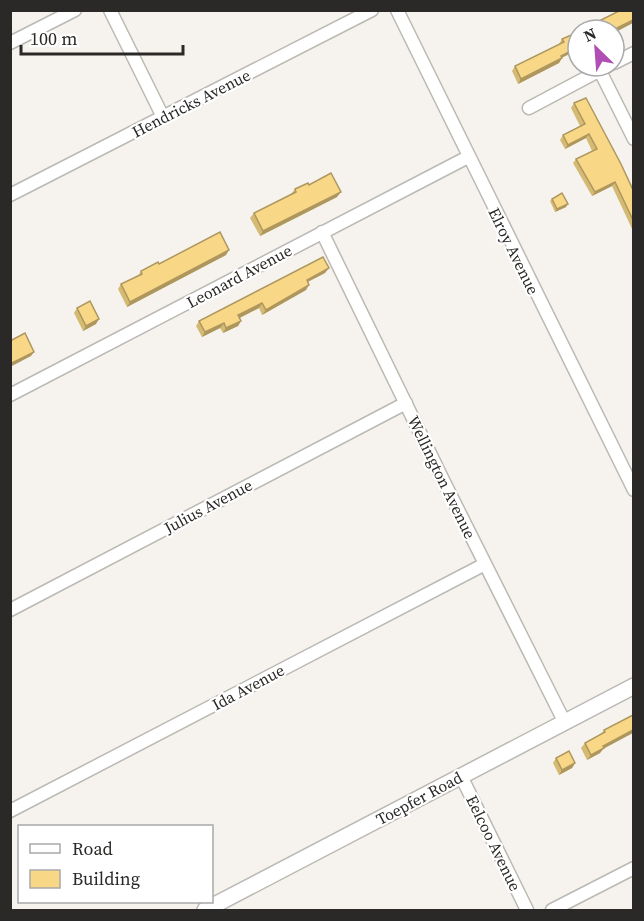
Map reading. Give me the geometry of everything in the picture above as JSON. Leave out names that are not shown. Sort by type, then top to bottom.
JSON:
[{"type":"street","points":[[10,43],[75,10]]},
{"type":"street","points":[[110,10],[163,117]]},
{"type":"street","name":"Hendricks Avenue","points":[[10,195],[372,10]]},
{"type":"street","name":"Elroy Avenue","points":[[397,10],[633,490]]},
{"type":"street","points":[[529,108],[585,78]]},
{"type":"street","points":[[608,78],[633,139]]},
{"type":"street","name":"Leonard Avenue","points":[[10,395],[468,157]]},
{"type":"street","name":"Wellington Avenue","points":[[322,232],[564,722]]},
{"type":"street","name":"Julius Avenue","points":[[10,610],[406,403]]},
{"type":"street","name":"Ida Avenue","points":[[10,811],[485,564]]},
{"type":"street","name":"Toepfer Road","points":[[205,910],[633,686]]},
{"type":"street","name":"Eelcoo Avenue","points":[[461,776],[527,910]]},
{"type":"street","points":[[552,910],[633,868]]},
{"type":"building","points":[[621,10],[633,10],[633,20],[626,24],[626,18],[605,18]]},
{"type":"building","points":[[566,37],[566,53],[561,56],[562,58],[521,79],[515,66],[564,42],[562,39]]},
{"type":"building","points":[[586,98],[633,190],[633,220],[615,182],[595,192],[576,159],[597,149],[589,134],[568,145],[563,135],[585,124],[574,103]]},
{"type":"building","points":[[331,173],[341,192],[263,231],[254,213],[296,192],[295,189],[308,183],[309,185]]},
{"type":"building","points":[[562,193],[568,204],[557,209],[552,199]]},
{"type":"building","points":[[220,232],[229,250],[130,302],[121,284],[142,274],[141,271],[158,262],[159,264]]},
{"type":"building","points":[[323,257],[329,268],[307,280],[309,285],[266,310],[262,303],[238,315],[241,321],[226,328],[224,323],[205,332],[199,321]]},
{"type":"building","points":[[90,301],[99,319],[86,326],[77,308]]},
{"type":"building","points":[[25,333],[34,352],[10,364],[10,341]]},
{"type":"building","points":[[633,715],[633,730],[591,755],[585,743]]},
{"type":"building","points":[[569,751],[575,763],[562,770],[556,758]]}]
